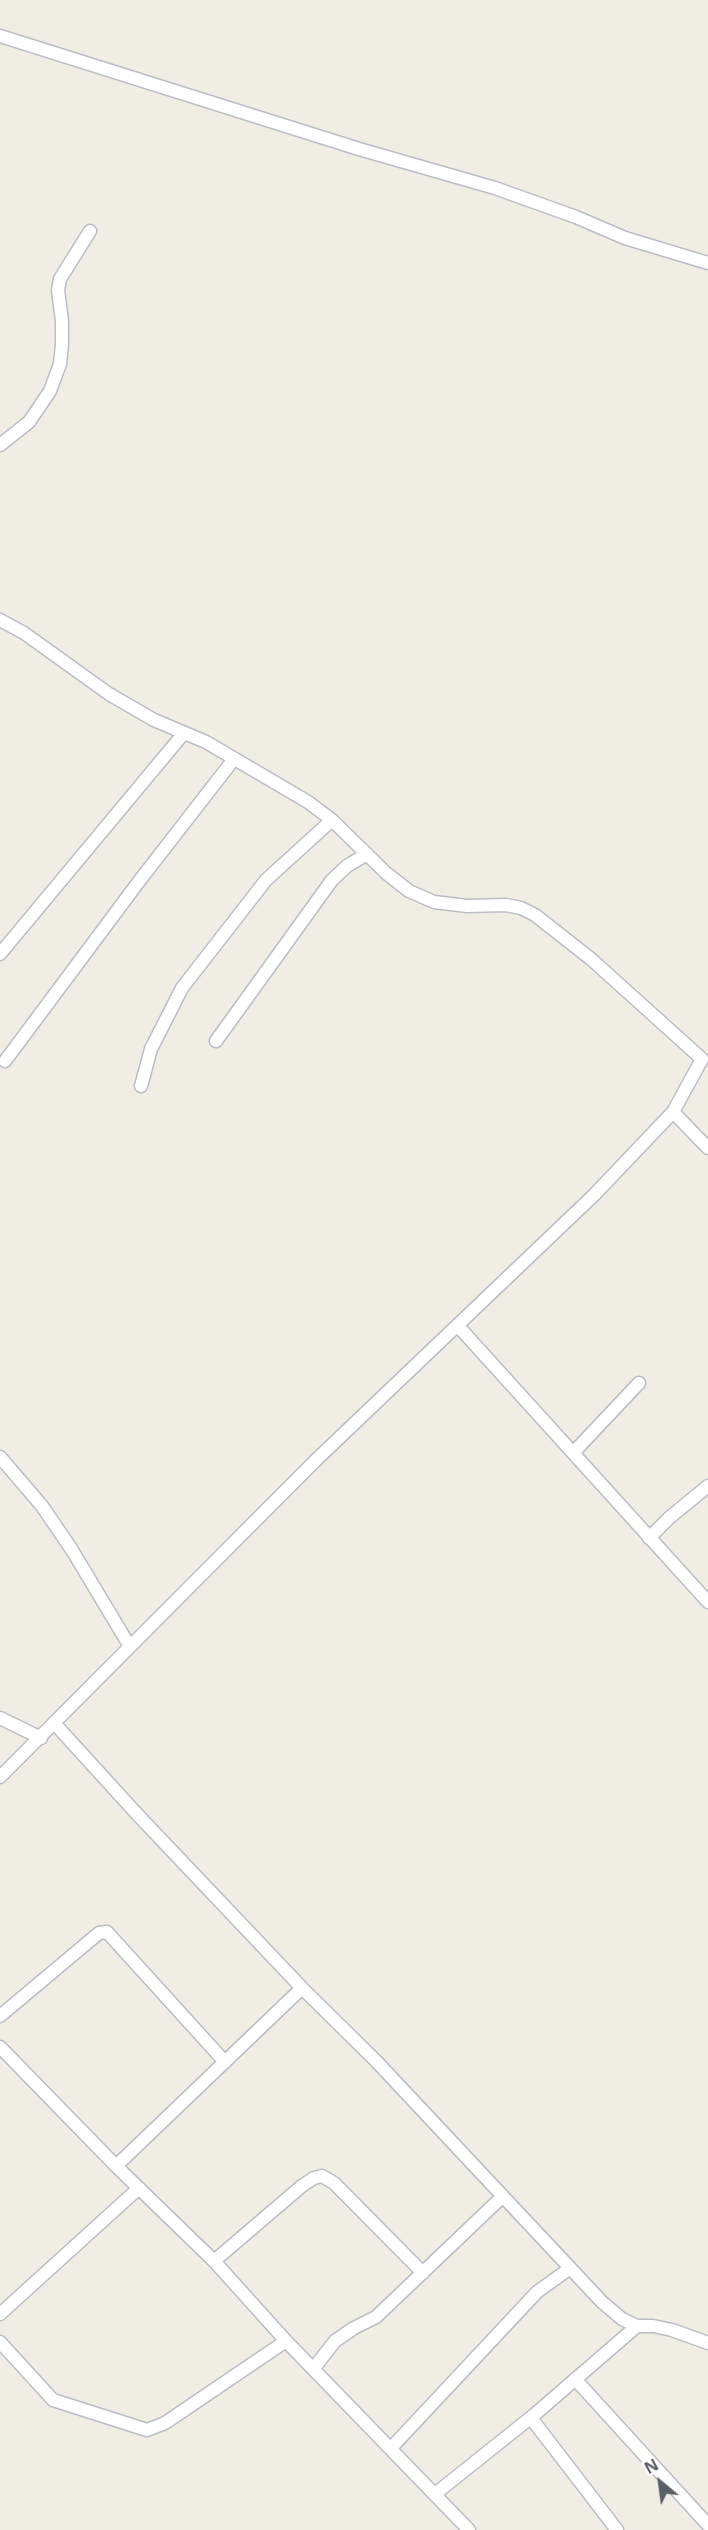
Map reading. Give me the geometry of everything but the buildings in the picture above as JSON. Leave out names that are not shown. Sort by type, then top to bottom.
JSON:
[{"type":"street","points":[[0,36],[348,146],[495,188],[576,217],[625,238],[708,263]]},
{"type":"street","points":[[0,445],[29,422],[50,391],[60,364],[62,344],[58,290],[60,279],[90,231]]},
{"type":"street","points":[[0,620],[24,633],[109,694],[154,720],[207,742],[308,802],[332,820],[410,891],[434,902],[467,906],[506,905],[521,908],[535,915],[706,1055],[673,1112],[594,1195],[316,1460],[129,1645],[55,1724],[0,1777]]},
{"type":"street","points":[[0,954],[184,733]]},
{"type":"street","points":[[5,1061],[234,759]]},
{"type":"street","points":[[141,1086],[151,1049],[182,988],[266,880],[332,820]]},
{"type":"street","points":[[216,1041],[332,880],[347,866],[367,854]]},
{"type":"street","points":[[673,1112],[708,1148]]},
{"type":"street","points":[[458,1326],[708,1602]]},
{"type":"street","points":[[573,1453],[639,1383]]},
{"type":"street","points":[[0,1457],[42,1506],[72,1550],[129,1645]]},
{"type":"street","points":[[649,1538],[708,1486]]},
{"type":"street","points":[[0,1718],[41,1738]]},
{"type":"street","points":[[55,1724],[136,1813],[302,1988],[377,2062],[569,2270],[610,2310],[637,2326],[653,2326],[672,2330],[708,2343]]},
{"type":"street","points":[[0,2016],[99,1933],[107,1932],[225,2062]]},
{"type":"street","points":[[116,2166],[302,1988]]},
{"type":"street","points":[[0,2047],[116,2166],[214,2261],[286,2341],[314,2367],[469,2530]]},
{"type":"street","points":[[214,2261],[303,2185],[322,2176],[334,2183],[423,2273]]},
{"type":"street","points":[[0,2314],[139,2188]]},
{"type":"street","points":[[314,2367],[335,2340],[376,2317],[502,2197]]},
{"type":"street","points":[[391,2448],[537,2292],[569,2270]]},
{"type":"street","points":[[435,2494],[531,2418],[637,2326]]},
{"type":"street","points":[[0,2342],[53,2400],[147,2430],[165,2423],[286,2341]]},
{"type":"street","points":[[575,2379],[708,2525]]},
{"type":"street","points":[[531,2418],[617,2530]]}]
